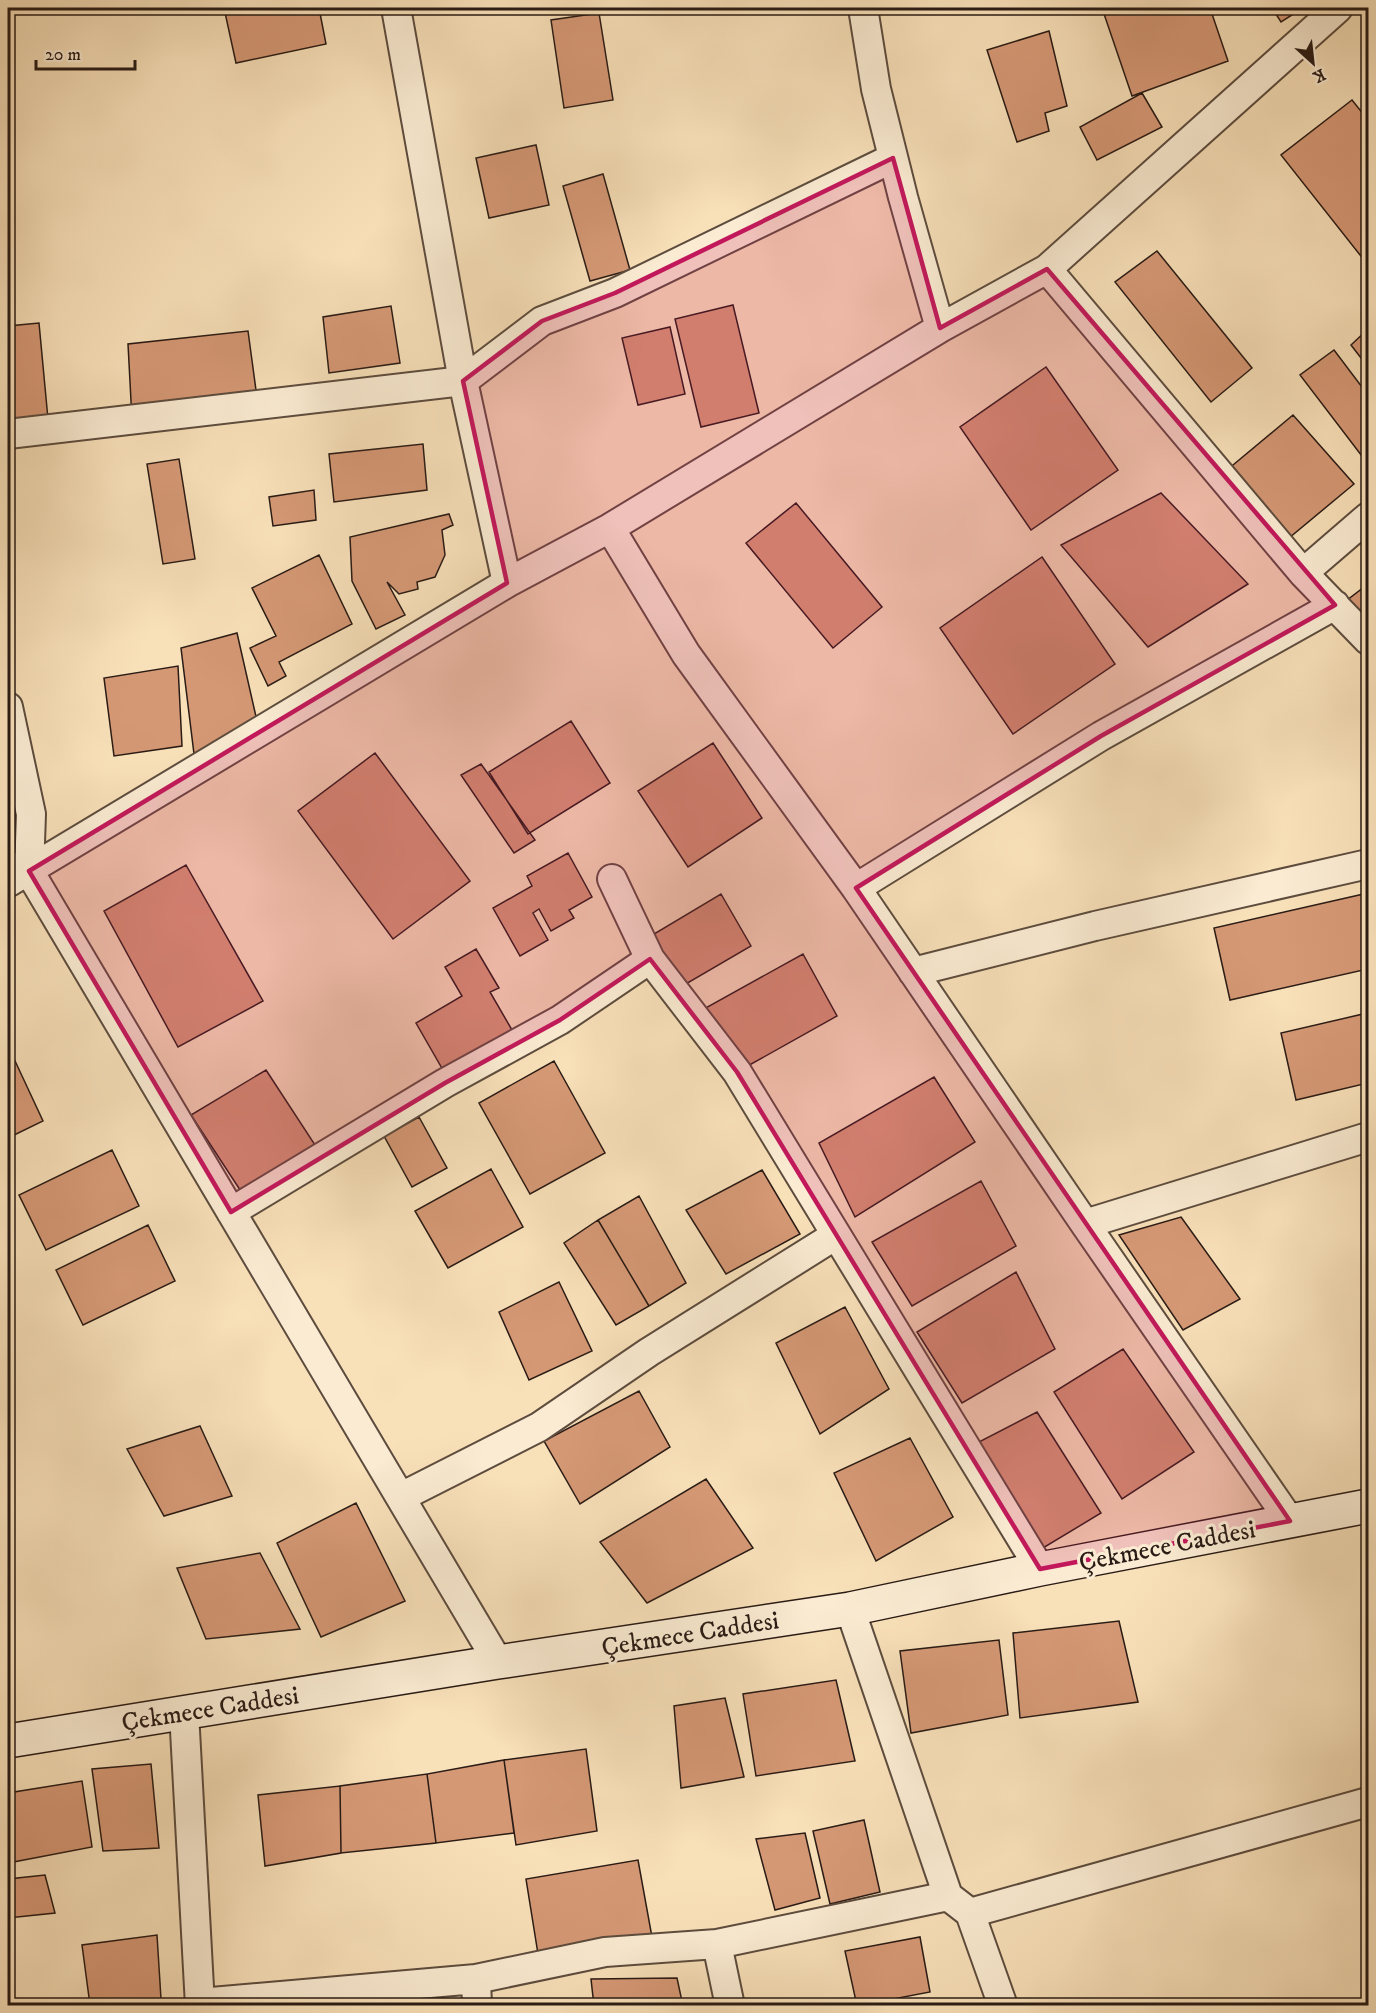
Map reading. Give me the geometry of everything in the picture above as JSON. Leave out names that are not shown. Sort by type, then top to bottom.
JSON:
[{"type":"main road","name":"Çekmece Caddesi","points":[[8,1741],[498,1662],[850,1609],[1040,1569],[1368,1506]]},
{"type":"street","points":[[396,8],[463,381],[507,583]]},
{"type":"street","points":[[863,8],[876,89],[940,328]]},
{"type":"street","points":[[14,875],[507,583],[610,528],[940,328],[1047,269],[1338,8]]},
{"type":"street","points":[[8,434],[463,381],[542,321],[615,292],[893,158]]},
{"type":"street","points":[[1047,269],[1303,573],[1368,640]]},
{"type":"street","points":[[1303,573],[1368,517]]},
{"type":"street","points":[[610,528],[686,654],[856,888],[1290,1521]]},
{"type":"street","points":[[856,888],[1101,736],[1335,605]]},
{"type":"street","points":[[8,706],[32,814],[14,875],[231,1212],[498,1662]]},
{"type":"street","points":[[913,972],[1095,926],[1368,864]]},
{"type":"street","points":[[612,879],[650,960],[737,1072],[1040,1569]]},
{"type":"street","points":[[231,1212],[445,1083],[560,1020],[650,960]]},
{"type":"street","points":[[1085,1224],[1368,1137]]},
{"type":"street","points":[[401,1497],[539,1427],[649,1352],[836,1234]]},
{"type":"street","points":[[850,1609],[959,1905],[1003,2006]]},
{"type":"street","points":[[184,1712],[200,2004],[476,1992],[605,1952],[717,1944],[959,1905],[1368,1802]]},
{"type":"street","points":[[717,1944],[730,2006]]},
{"type":"highlighted area","points":[[893,158],[940,328],[1047,269],[1335,605],[1101,736],[856,888],[1290,1521],[1040,1569],[737,1072],[650,959],[560,1020],[445,1083],[231,1212],[29,871],[507,583],[463,381],[542,321],[615,293]]},
{"type":"building","points":[[224,8],[319,8],[326,44],[236,63]]},
{"type":"building","points":[[1102,8],[1210,8],[1228,61],[1132,96]]},
{"type":"building","points":[[1272,8],[1303,8],[1281,22]]},
{"type":"building","points":[[599,13],[613,100],[564,108],[551,20]]},
{"type":"building","points":[[1049,31],[1067,106],[1045,113],[1049,131],[1017,142],[987,50]]},
{"type":"building","points":[[1142,93],[1162,127],[1097,160],[1080,127]]},
{"type":"building","points":[[1352,100],[1368,120],[1368,257],[1364,260],[1281,155]]},
{"type":"building","points":[[536,145],[549,205],[489,218],[476,158]]},
{"type":"building","points":[[603,174],[630,270],[590,281],[563,186]]},
{"type":"building","points":[[1157,251],[1252,368],[1211,402],[1115,282]]},
{"type":"building","points":[[733,305],[759,413],[701,427],[675,319]]},
{"type":"building","points":[[391,306],[400,363],[329,373],[323,317]]},
{"type":"building","points":[[39,323],[48,419],[8,422],[8,326]]},
{"type":"building","points":[[670,327],[685,394],[638,405],[622,338]]},
{"type":"building","points":[[1368,329],[1368,367],[1351,345]]},
{"type":"building","points":[[248,331],[258,405],[132,420],[128,344]]},
{"type":"building","points":[[1334,350],[1368,395],[1368,464],[1300,375]]},
{"type":"building","points":[[1046,367],[1118,470],[1031,530],[960,427]]},
{"type":"building","points":[[1293,415],[1354,484],[1289,538],[1227,470]]},
{"type":"building","points":[[423,444],[427,490],[334,502],[329,454]]},
{"type":"building","points":[[179,459],[195,559],[163,564],[147,464]]},
{"type":"building","points":[[314,490],[316,520],[273,526],[269,497]]},
{"type":"building","points":[[1161,493],[1248,584],[1148,647],[1061,545]]},
{"type":"building","points":[[796,503],[882,607],[833,648],[746,543]]},
{"type":"building","points":[[449,514],[453,525],[442,530],[445,555],[435,577],[417,582],[418,589],[399,594],[387,582],[405,615],[376,629],[352,581],[350,537]]},
{"type":"building","points":[[319,555],[352,624],[279,662],[286,676],[268,686],[250,648],[276,636],[252,588]]},
{"type":"building","points":[[1042,557],[1115,664],[1013,734],[940,628]]},
{"type":"building","points":[[1368,584],[1368,630],[1346,601]]},
{"type":"building","points":[[237,633],[257,721],[216,747],[194,754],[181,648]]},
{"type":"building","points":[[178,666],[182,746],[114,756],[104,678]]},
{"type":"building","points":[[571,721],[610,783],[528,834],[489,772]]},
{"type":"building","points":[[713,743],[762,818],[688,867],[638,791]]},
{"type":"building","points":[[375,753],[470,881],[393,939],[298,811]]},
{"type":"building","points":[[481,764],[535,840],[514,853],[461,775]]},
{"type":"building","points":[[568,853],[592,897],[569,910],[574,918],[551,931],[539,909],[533,913],[548,940],[520,956],[493,908],[532,886],[527,876]]},
{"type":"building","points":[[186,865],[263,1001],[178,1047],[104,911]]},
{"type":"building","points":[[1368,893],[1368,969],[1230,1000],[1214,928]]},
{"type":"building","points":[[721,894],[751,946],[679,988],[649,937]]},
{"type":"building","points":[[476,949],[499,988],[490,992],[512,1030],[443,1070],[416,1023],[462,996],[445,967]]},
{"type":"building","points":[[803,954],[837,1016],[737,1072],[702,1010]]},
{"type":"building","points":[[1363,1014],[1368,1039],[1368,1083],[1296,1100],[1281,1033]]},
{"type":"building","points":[[8,1049],[43,1121],[8,1138]]},
{"type":"building","points":[[554,1061],[605,1153],[530,1194],[479,1103]]},
{"type":"building","points":[[266,1070],[317,1148],[244,1196],[191,1115]]},
{"type":"building","points":[[934,1077],[975,1142],[855,1217],[819,1143]]},
{"type":"building","points":[[419,1117],[447,1168],[412,1187],[384,1136]]},
{"type":"building","points":[[112,1150],[139,1206],[46,1250],[19,1195]]},
{"type":"building","points":[[491,1169],[523,1227],[448,1268],[415,1211]]},
{"type":"building","points":[[762,1170],[800,1234],[726,1274],[686,1210]]},
{"type":"building","points":[[981,1181],[1016,1246],[912,1306],[872,1242]]},
{"type":"building","points":[[639,1196],[686,1283],[649,1306],[598,1220]]},
{"type":"building","points":[[1181,1217],[1240,1299],[1183,1330],[1119,1235]]},
{"type":"building","points":[[598,1220],[649,1306],[616,1325],[564,1243]]},
{"type":"building","points":[[148,1225],[175,1281],[83,1325],[56,1270]]},
{"type":"building","points":[[1016,1272],[1055,1349],[962,1403],[917,1332]]},
{"type":"building","points":[[559,1282],[592,1351],[529,1380],[499,1312]]},
{"type":"building","points":[[845,1307],[889,1389],[820,1434],[776,1343]]},
{"type":"building","points":[[1123,1349],[1194,1452],[1122,1499],[1054,1392]]},
{"type":"building","points":[[639,1391],[670,1447],[580,1504],[544,1441]]},
{"type":"building","points":[[1037,1412],[1101,1513],[1043,1548],[975,1444]]},
{"type":"building","points":[[200,1426],[232,1496],[164,1516],[127,1449]]},
{"type":"building","points":[[910,1438],[953,1517],[876,1561],[834,1473]]},
{"type":"building","points":[[706,1479],[753,1548],[647,1603],[600,1542]]},
{"type":"building","points":[[356,1503],[405,1601],[321,1637],[277,1543]]},
{"type":"building","points":[[260,1553],[300,1629],[206,1639],[177,1568]]},
{"type":"building","points":[[1119,1621],[1138,1702],[1020,1718],[1013,1633]]},
{"type":"building","points":[[999,1640],[1008,1715],[911,1733],[900,1651]]},
{"type":"building","points":[[836,1680],[855,1761],[756,1776],[743,1694]]},
{"type":"building","points":[[725,1698],[744,1777],[681,1788],[674,1706]]},
{"type":"building","points":[[586,1749],[597,1831],[516,1845],[504,1760]]},
{"type":"building","points":[[504,1760],[514,1833],[436,1843],[427,1774]]},
{"type":"building","points":[[151,1764],[159,1848],[103,1851],[92,1769]]},
{"type":"building","points":[[427,1774],[436,1843],[341,1853],[340,1786]]},
{"type":"building","points":[[82,1781],[92,1847],[8,1863],[8,1793]]},
{"type":"building","points":[[340,1786],[341,1853],[265,1866],[258,1795]]},
{"type":"building","points":[[864,1820],[880,1892],[830,1904],[813,1831]]},
{"type":"building","points":[[805,1833],[820,1898],[775,1910],[756,1839]]},
{"type":"building","points":[[638,1860],[652,1937],[538,1954],[526,1879]]},
{"type":"building","points":[[45,1875],[55,1913],[8,1918],[8,1879]]},
{"type":"building","points":[[157,1935],[161,1999],[90,2005],[82,1945]]},
{"type":"building","points":[[920,1937],[930,1992],[857,2006],[845,1951]]},
{"type":"building","points":[[677,1978],[683,2006],[594,2006],[591,1979]]}]
